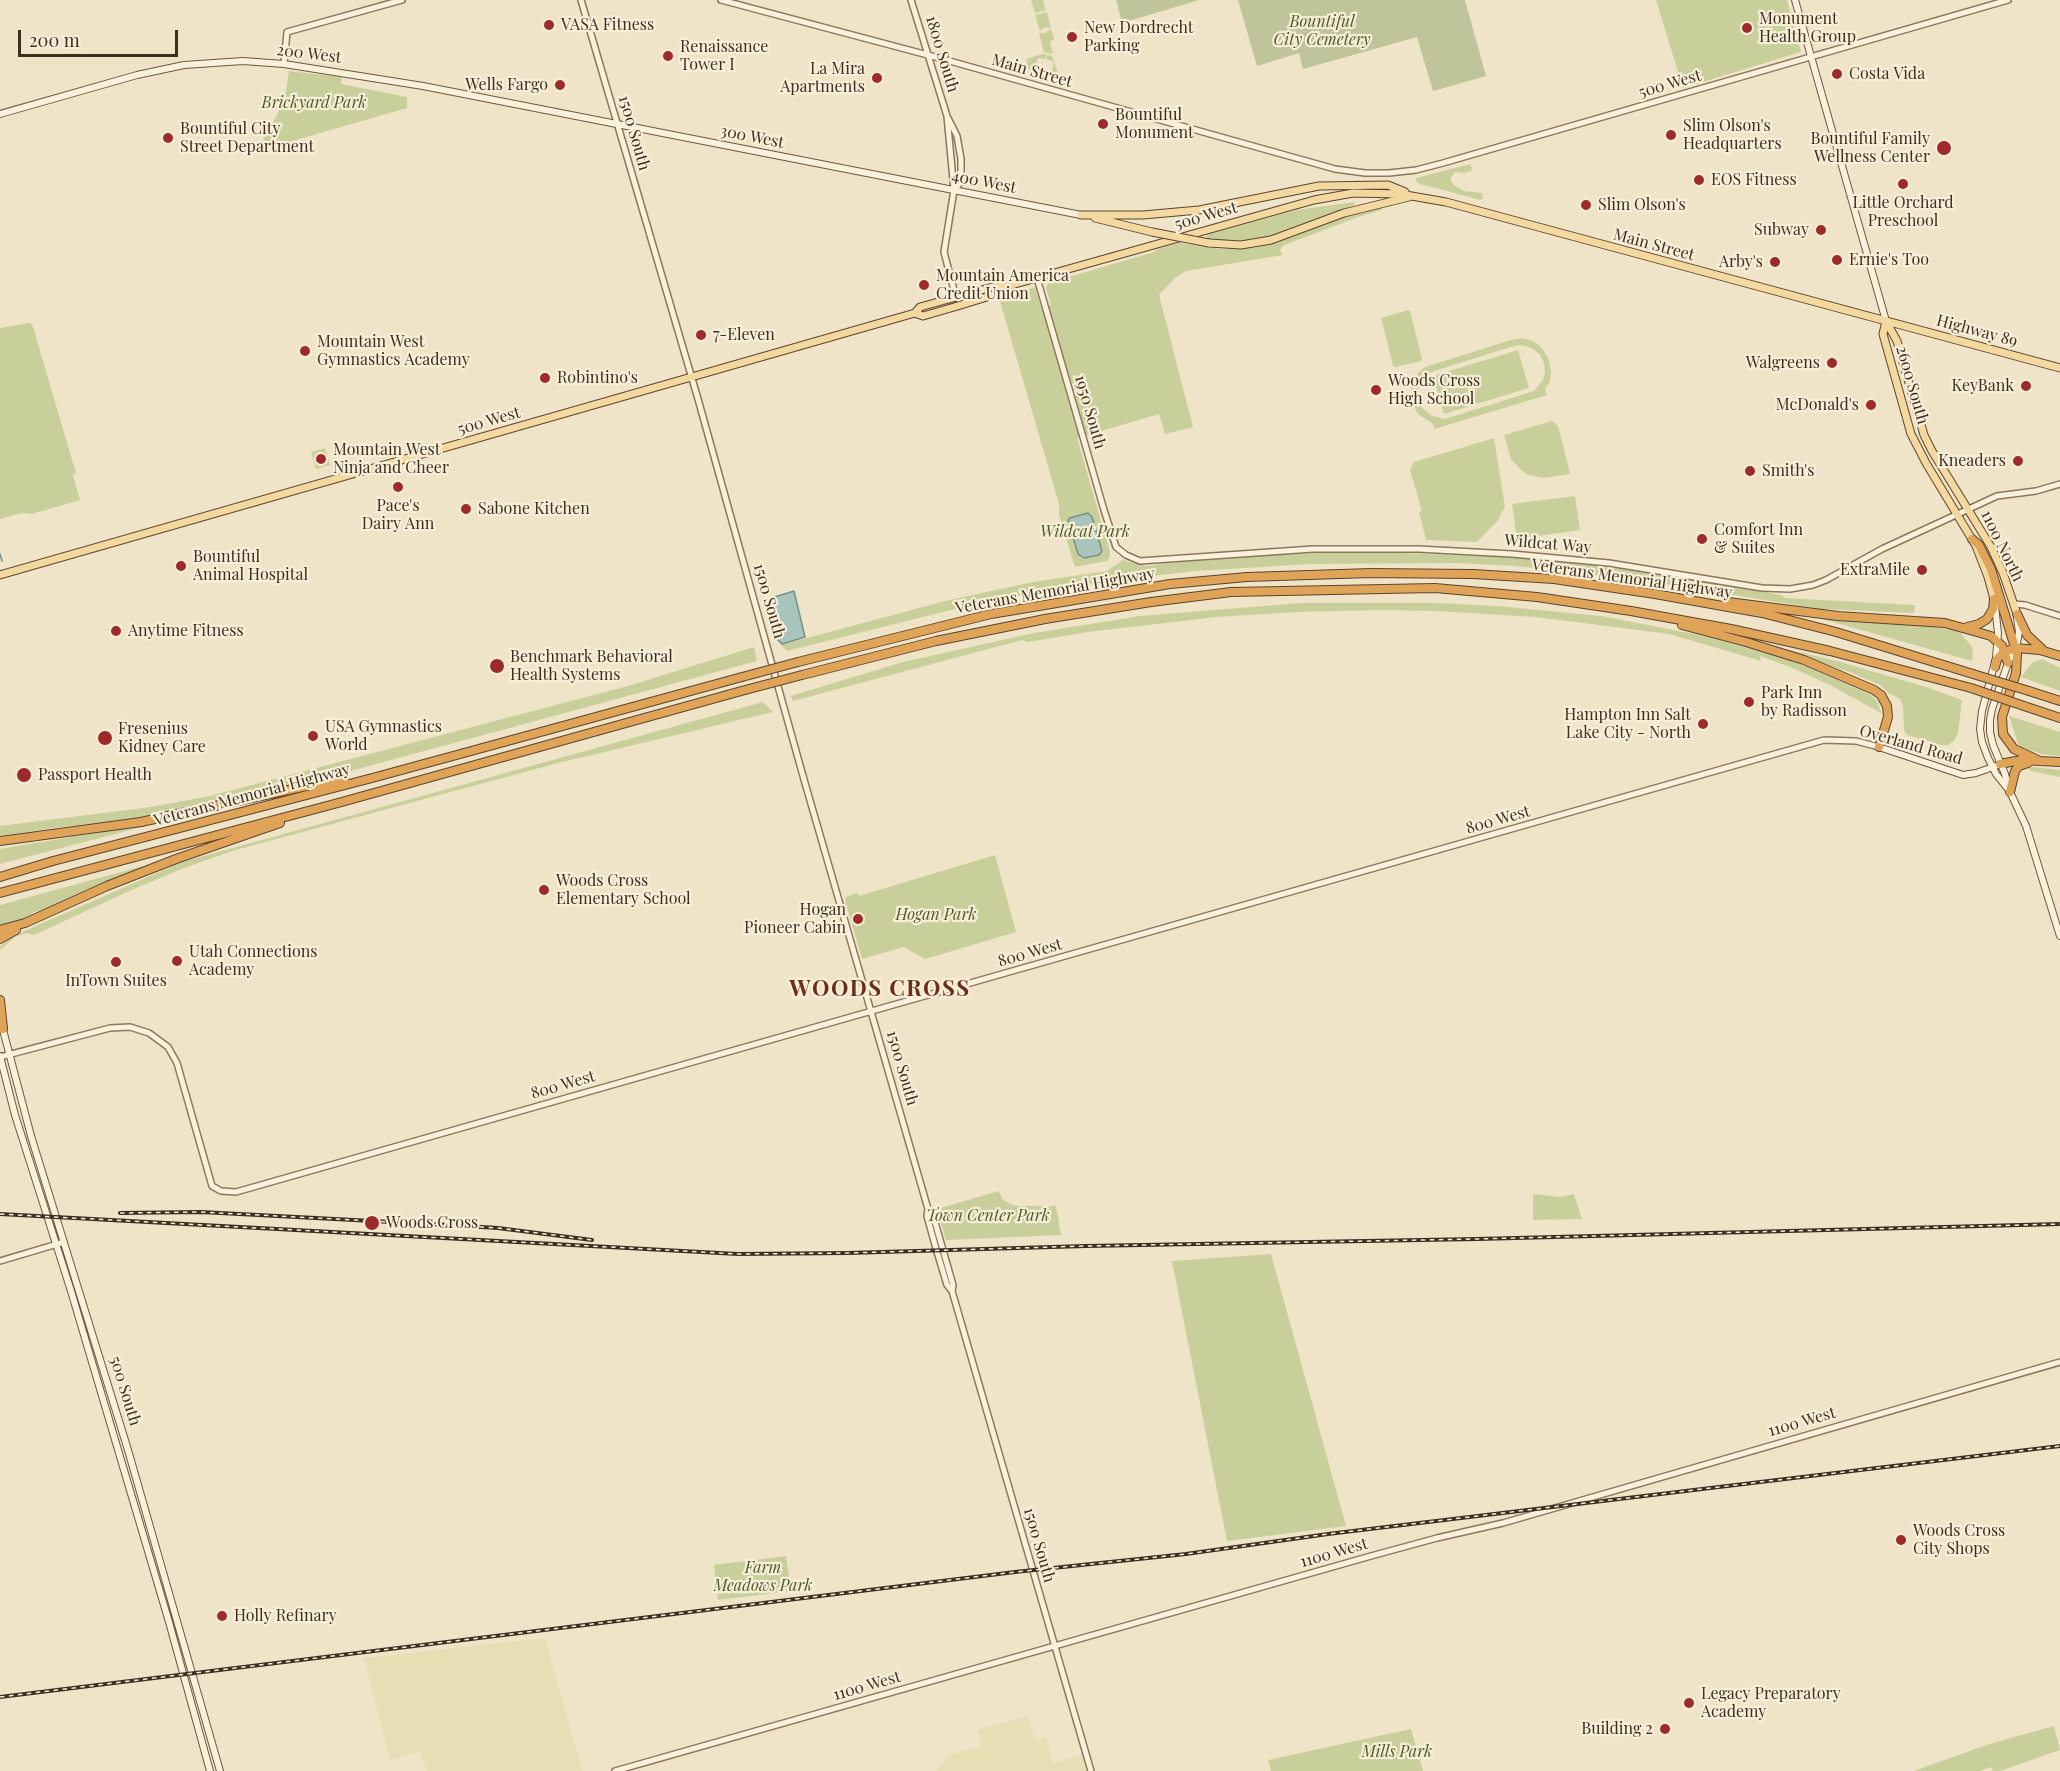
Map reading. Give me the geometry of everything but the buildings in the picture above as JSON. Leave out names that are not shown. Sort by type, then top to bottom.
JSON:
[{"type":"highway","points":[[1972,539],[1979,544],[1991,569],[2017,659],[2016,672],[2002,712],[2002,729],[2008,743],[2014,749],[2040,761]]},
{"type":"highway","name":"Veterans Memorial Highway","points":[[0,877],[798,662],[991,614],[1170,584],[1247,577],[1371,573],[1473,574],[1554,579],[1655,594],[1762,613],[1836,632],[2060,701]]},
{"type":"highway","name":"Veterans Memorial Highway","points":[[0,893],[338,803],[745,690],[936,641],[1034,621],[1231,592],[1435,588],[1537,597],[1631,611],[1731,629],[1830,651],[1971,688],[2060,718]]},
{"type":"highway","points":[[1655,594],[1838,616],[1927,620],[1965,627],[1987,634],[1998,641],[2005,651],[2008,663]]},
{"type":"highway","points":[[1965,627],[1976,626],[1987,619],[1993,609],[1994,599]]},
{"type":"highway","points":[[1631,611],[1804,660],[1874,690],[1881,695],[1887,706],[1888,717],[1879,747]]},
{"type":"highway","points":[[2016,614],[2027,635],[2046,651]]},
{"type":"highway","points":[[1995,667],[1997,659],[2005,651],[2015,648],[2046,651],[2060,656]]},
{"type":"highway","points":[[1996,766],[2015,760],[2060,762]]},
{"type":"highway","points":[[2010,792],[2012,778],[2017,768],[2040,761]]},
{"type":"highway","points":[[0,841],[141,822],[307,786],[376,777]]},
{"type":"highway","points":[[0,930],[41,916],[107,886],[176,859],[338,803]]},
{"type":"highway","points":[[0,939],[41,916]]},
{"type":"highway","points":[[0,1000],[3,1029]]},
{"type":"main road","name":"2600 South","points":[[1794,0],[1886,321],[1883,334],[1911,434],[1922,457],[1972,539],[1985,567],[1994,599],[1998,641],[1995,667],[1980,723],[1982,742],[1996,766]]},
{"type":"main road","name":"200 West","points":[[0,114],[137,75],[184,65],[243,61],[309,66],[617,124]]},
{"type":"main road","name":"300 West","points":[[617,124],[882,176]]},
{"type":"main road","name":"400 West","points":[[882,176],[1081,215]]},
{"type":"main road","points":[[1081,215],[1143,215],[1199,210],[1319,186],[1388,185],[1414,196]]},
{"type":"main road","name":"500 West","points":[[0,575],[915,313],[920,307],[1000,285],[1008,286],[1327,197],[1369,193],[1414,196]]},
{"type":"main road","name":"Main Street","points":[[1414,196],[1455,204],[1886,321]]},
{"type":"main road","points":[[1081,215],[1209,243],[1256,244],[1344,213],[1414,196]]},
{"type":"main road","name":"500 West","points":[[915,313],[923,316],[962,305],[1003,292],[1008,286]]},
{"type":"main road","name":"Highway 89","points":[[1886,321],[2060,368]]},
{"type":"main road","name":"1100 North","points":[[1886,321],[1896,339],[1924,435],[1991,547],[2014,604],[2019,632],[1989,723],[1996,766],[2026,826],[2060,936]]},
{"type":"main road","name":"Overland Road","points":[[1879,747],[1963,775],[1996,766]]},
{"type":"main road","name":"500 South","points":[[0,1020],[52,1205],[171,1593],[220,1771]]},
{"type":"main road","name":"500 South","points":[[0,1057],[15,1115],[169,1622],[210,1771]]},
{"type":"main road","points":[[37,1187],[52,1205]]},
{"type":"street","name":"200 West","points":[[284,64],[287,32],[402,0]]},
{"type":"street","name":"1500 South","points":[[580,0],[691,377],[928,1209],[927,1216],[935,1245],[947,1285],[952,1291],[1090,1771]]},
{"type":"street","name":"Main Street","points":[[721,0],[1335,169]]},
{"type":"street","name":"1800 South","points":[[911,0],[947,116],[955,128],[961,159],[960,183],[954,190],[944,252],[956,298]]},
{"type":"street","name":"500 West","points":[[1335,169],[1389,173],[1429,167],[2008,0]]},
{"type":"street","name":"1950 South","points":[[1037,278],[1104,510],[1116,547],[1120,552]]},
{"type":"street","name":"Wildcat Way","points":[[1120,552],[1146,561],[1313,549],[1393,548],[1465,551],[1609,563],[1784,590],[1819,583],[1881,549],[2002,495],[2036,491],[2060,484]]},
{"type":"street","points":[[2014,604],[2025,605],[2060,616]]},
{"type":"street","name":"800 West","points":[[9,1055],[98,1030],[120,1027],[142,1030],[158,1038],[168,1047],[177,1063],[212,1186],[221,1191],[236,1192],[1824,740],[1848,740]]},
{"type":"street","name":"Overland Road","points":[[1848,740],[1879,747]]},
{"type":"street","points":[[0,1057],[9,1055]]},
{"type":"street","points":[[0,1261],[64,1242]]},
{"type":"street","name":"1100 West","points":[[615,1771],[1437,1538],[1493,1526],[2060,1362]]},
{"type":"shaded area","points":[[545,1638],[582,1771],[427,1771],[420,1751],[390,1760],[364,1658]]},
{"type":"shaded area","points":[[1028,1716],[1035,1740],[1046,1737],[1053,1763],[1082,1755],[1086,1771],[936,1771],[950,1755],[982,1746],[977,1730]]},
{"type":"green space","points":[[1031,0],[1043,0],[1046,10],[1035,13]]},
{"type":"green space","points":[[1116,0],[1199,0],[1122,23]]},
{"type":"green space","name":"Bountiful City Cemetery","points":[[1238,0],[1465,0],[1486,76],[1433,91],[1417,37],[1303,69],[1299,53],[1257,66]]},
{"type":"green space","points":[[1656,0],[1787,0],[1801,52],[1683,88]]},
{"type":"green space","points":[[1047,12],[1051,28],[1045,27],[1040,31],[1035,15]]},
{"type":"green space","points":[[1051,29],[1054,39],[1050,42],[1053,54],[1044,52],[1039,33],[1046,33]]},
{"type":"green space","points":[[1046,54],[1045,59],[1038,58],[1035,69],[1051,73],[1054,62],[1046,59],[1047,55],[1052,56],[1059,76],[1055,81],[1030,73],[1026,59]]},
{"type":"green space","name":"Brickyard Park","points":[[289,71],[342,77],[341,84],[407,97],[407,108],[261,150],[264,138],[285,98]]},
{"type":"green space","points":[[1470,164],[1471,171],[1455,172],[1451,181],[1464,191],[1482,193],[1481,200],[1416,181],[1416,178]]},
{"type":"green space","points":[[1354,202],[1355,205],[1268,238],[1239,243],[1210,240],[1206,235],[1297,210]]},
{"type":"green space","name":"Wildcat Park","points":[[1381,208],[1382,210],[1282,246],[1280,251],[1283,255],[1186,271],[1175,278],[1159,295],[1193,427],[1165,434],[1159,414],[1077,438],[1110,557],[1107,561],[1075,567],[999,298],[1035,287],[1041,307],[1051,305],[1046,288],[1048,283],[1158,249],[1179,243],[1220,249],[1252,248],[1271,244],[1350,215]]},
{"type":"green space","points":[[1408,310],[1422,359],[1396,367],[1393,366],[1381,318]]},
{"type":"green space","points":[[30,323],[76,473],[73,475],[80,500],[32,514],[22,513],[0,519],[0,328]]},
{"type":"green space","points":[[1521,338],[1530,340],[1539,345],[1548,357],[1551,371],[1550,381],[1545,389],[1547,395],[1434,429],[1433,424],[1417,413],[1412,401],[1411,386],[1418,373],[1425,367]],"holes":[[[1517,345],[1526,346],[1540,355],[1544,363],[1543,380],[1534,391],[1445,419],[1432,416],[1422,408],[1418,400],[1418,391],[1420,383],[1428,373]]]},
{"type":"green space","points":[[1518,350],[1529,388],[1444,414],[1433,376]]},
{"type":"green space","points":[[1552,421],[1558,426],[1570,474],[1544,478],[1528,475],[1511,459],[1504,435]]},
{"type":"green space","points":[[1494,438],[1505,507],[1498,520],[1477,542],[1426,540],[1419,512],[1422,511],[1410,470],[1414,462]]},
{"type":"green space","name":"Mountain West Ninja and Cheer","points":[[325,448],[330,465],[316,469],[311,452]]},
{"type":"green space","points":[[1575,496],[1580,530],[1517,539],[1512,504]]},
{"type":"green space","points":[[1366,552],[1495,556],[1563,561],[1667,575],[1781,595],[1785,598],[1915,605],[1914,613],[1821,609],[1646,581],[1515,566],[1458,563],[1311,564],[1195,571],[1094,583],[951,610],[787,651],[781,645],[945,601],[1033,582],[1107,571],[1123,560],[1146,566],[1271,554]]},
{"type":"green space","points":[[1301,603],[1437,603],[1498,606],[1601,616],[1699,635],[1777,656],[1871,695],[1878,702],[1881,713],[1832,686],[1790,667],[1760,656],[1761,661],[1669,634],[1536,617],[1383,610],[1216,617],[1088,632],[1028,642],[1022,640],[793,701],[791,696],[903,662],[1034,633],[1140,616]]},
{"type":"green space","points":[[1822,619],[1958,630],[1973,648],[1972,661]]},
{"type":"green space","points":[[1769,645],[1837,661],[1962,700],[1958,733],[1954,741],[1948,745],[1907,735],[1904,730],[1903,707],[1900,699],[1880,685],[1847,671]]},
{"type":"green space","points":[[754,647],[757,661],[317,780],[132,819],[0,836],[0,826],[151,807],[210,796],[628,686]]},
{"type":"green space","points":[[2042,659],[2060,668],[2060,691],[2021,677],[2032,663]]},
{"type":"green space","points":[[763,702],[773,712],[558,763],[232,851],[136,888],[34,935],[27,933],[15,937],[0,950],[1,945],[13,936],[182,862]]},
{"type":"green space","points":[[2009,716],[2060,732],[2060,756],[2042,754],[2019,747]]},
{"type":"green space","points":[[2029,768],[2060,770],[2060,777],[2030,771]]},
{"type":"green space","points":[[142,825],[142,827],[0,864],[0,849]]},
{"type":"green space","name":"Hogan Park","points":[[995,855],[1016,932],[925,959],[904,947],[862,959],[845,901],[846,897],[857,893],[859,896]]},
{"type":"green space","points":[[143,866],[52,907],[34,912],[15,925],[0,928],[0,905]]},
{"type":"green space","name":"Town Center Park","points":[[999,1191],[1003,1200],[1015,1206],[1056,1206],[1061,1235],[946,1240],[937,1209]]},
{"type":"green space","points":[[1533,1194],[1560,1197],[1574,1194],[1582,1219],[1533,1220]]},
{"type":"green space","points":[[1271,1254],[1346,1526],[1227,1541],[1172,1261]]},
{"type":"green space","name":"Farm Meadows Park","points":[[786,1556],[791,1591],[718,1600],[714,1565]]},
{"type":"green space","points":[[2054,1726],[2060,1750],[2000,1771],[1993,1771],[1991,1767],[1980,1771],[1914,1771],[1989,1744]]},
{"type":"green space","name":"Mills Park","points":[[1411,1729],[1423,1771],[1271,1771],[1268,1760]]},
{"type":"water","points":[[1088,513],[1092,517],[1102,551],[1099,555],[1084,558],[1078,554],[1068,520]]},
{"type":"water","points":[[794,591],[805,637],[782,644],[776,638],[765,600]]},
{"type":"waterway","points":[[0,554],[2,561]]},
{"type":"railway","points":[[120,1213],[201,1212],[449,1225],[498,1228],[592,1240]]},
{"type":"railway","points":[[0,1214],[738,1254],[2060,1224]]},
{"type":"railway","points":[[0,1697],[2060,1446]]},
{"type":"place","name":"VASA Fitness","points":[[549,25]]},
{"type":"place","name":"Monument Health Group","points":[[1747,28]]},
{"type":"place","name":"New Dordrecht Parking","points":[[1072,37]]},
{"type":"place","name":"Renaissance Tower I","points":[[668,56]]},
{"type":"place","name":"Costa Vida","points":[[1837,74]]},
{"type":"place","name":"La Mira Apartments","points":[[877,78]]},
{"type":"place","name":"Wells Fargo","points":[[560,85]]},
{"type":"place","name":"Bountiful Monument","points":[[1103,124]]},
{"type":"place","name":"Slim Olson's Headquarters","points":[[1671,135]]},
{"type":"place","name":"Bountiful City Street Department","points":[[168,138]]},
{"type":"place","name":"Bountiful Family Wellness Center","points":[[1944,148]]},
{"type":"place","name":"EOS Fitness","points":[[1699,180]]},
{"type":"place","name":"Little Orchard Preschool","points":[[1903,184]]},
{"type":"place","name":"Slim Olson's","points":[[1586,205]]},
{"type":"place","name":"Subway","points":[[1821,230]]},
{"type":"place","name":"Ernie's Too","points":[[1837,260]]},
{"type":"place","name":"Arby's","points":[[1775,262]]},
{"type":"place","name":"Mountain America Credit Union","points":[[924,285]]},
{"type":"place","name":"7-Eleven","points":[[701,335]]},
{"type":"place","name":"Mountain West Gymnastics Academy","points":[[305,351]]},
{"type":"place","name":"Walgreens","points":[[1832,363]]},
{"type":"place","name":"Robintino's","points":[[545,378]]},
{"type":"place","name":"KeyBank","points":[[2026,386]]},
{"type":"place","name":"Woods Cross High School","points":[[1376,390]]},
{"type":"place","name":"McDonald's","points":[[1871,405]]},
{"type":"place","name":"Mountain West Ninja and Cheer","points":[[321,459]]},
{"type":"place","name":"Kneaders","points":[[2018,461]]},
{"type":"place","name":"Smith's","points":[[1750,471]]},
{"type":"place","name":"Pace's Dairy Ann","points":[[398,487]]},
{"type":"place","name":"Sabone Kitchen","points":[[466,509]]},
{"type":"place","name":"Comfort Inn & Suites","points":[[1702,539]]},
{"type":"place","name":"Bountiful Animal Hospital","points":[[181,566]]},
{"type":"place","name":"ExtraMile","points":[[1922,570]]},
{"type":"place","name":"Anytime Fitness","points":[[116,631]]},
{"type":"place","name":"Benchmark Behavioral Health Systems","points":[[497,666]]},
{"type":"place","name":"Park Inn by Radisson","points":[[1749,702]]},
{"type":"place","name":"Hampton Inn Salt Lake City - North","points":[[1703,724]]},
{"type":"place","name":"USA Gymnastics World","points":[[313,736]]},
{"type":"place","name":"Fresenius Kidney Care","points":[[105,738]]},
{"type":"place","name":"Passport Health","points":[[24,775]]},
{"type":"place","name":"Woods Cross Elementary School","points":[[544,890]]},
{"type":"place","name":"Hogan Pioneer Cabin","points":[[858,919]]},
{"type":"place","name":"Utah Connections Academy","points":[[177,961]]},
{"type":"place","name":"InTown Suites","points":[[116,962]]},
{"type":"place","name":"Woods Cross","points":[[372,1223]]},
{"type":"place","name":"Woods Cross City Shops","points":[[1901,1540]]},
{"type":"place","name":"Holly Refinary","points":[[222,1616]]},
{"type":"place","name":"Legacy Preparatory Academy","points":[[1689,1703]]},
{"type":"place","name":"Building 2","points":[[1665,1729]]},
{"type":"district","name":"WOODS CROSS","points":[[880,989]]}]
